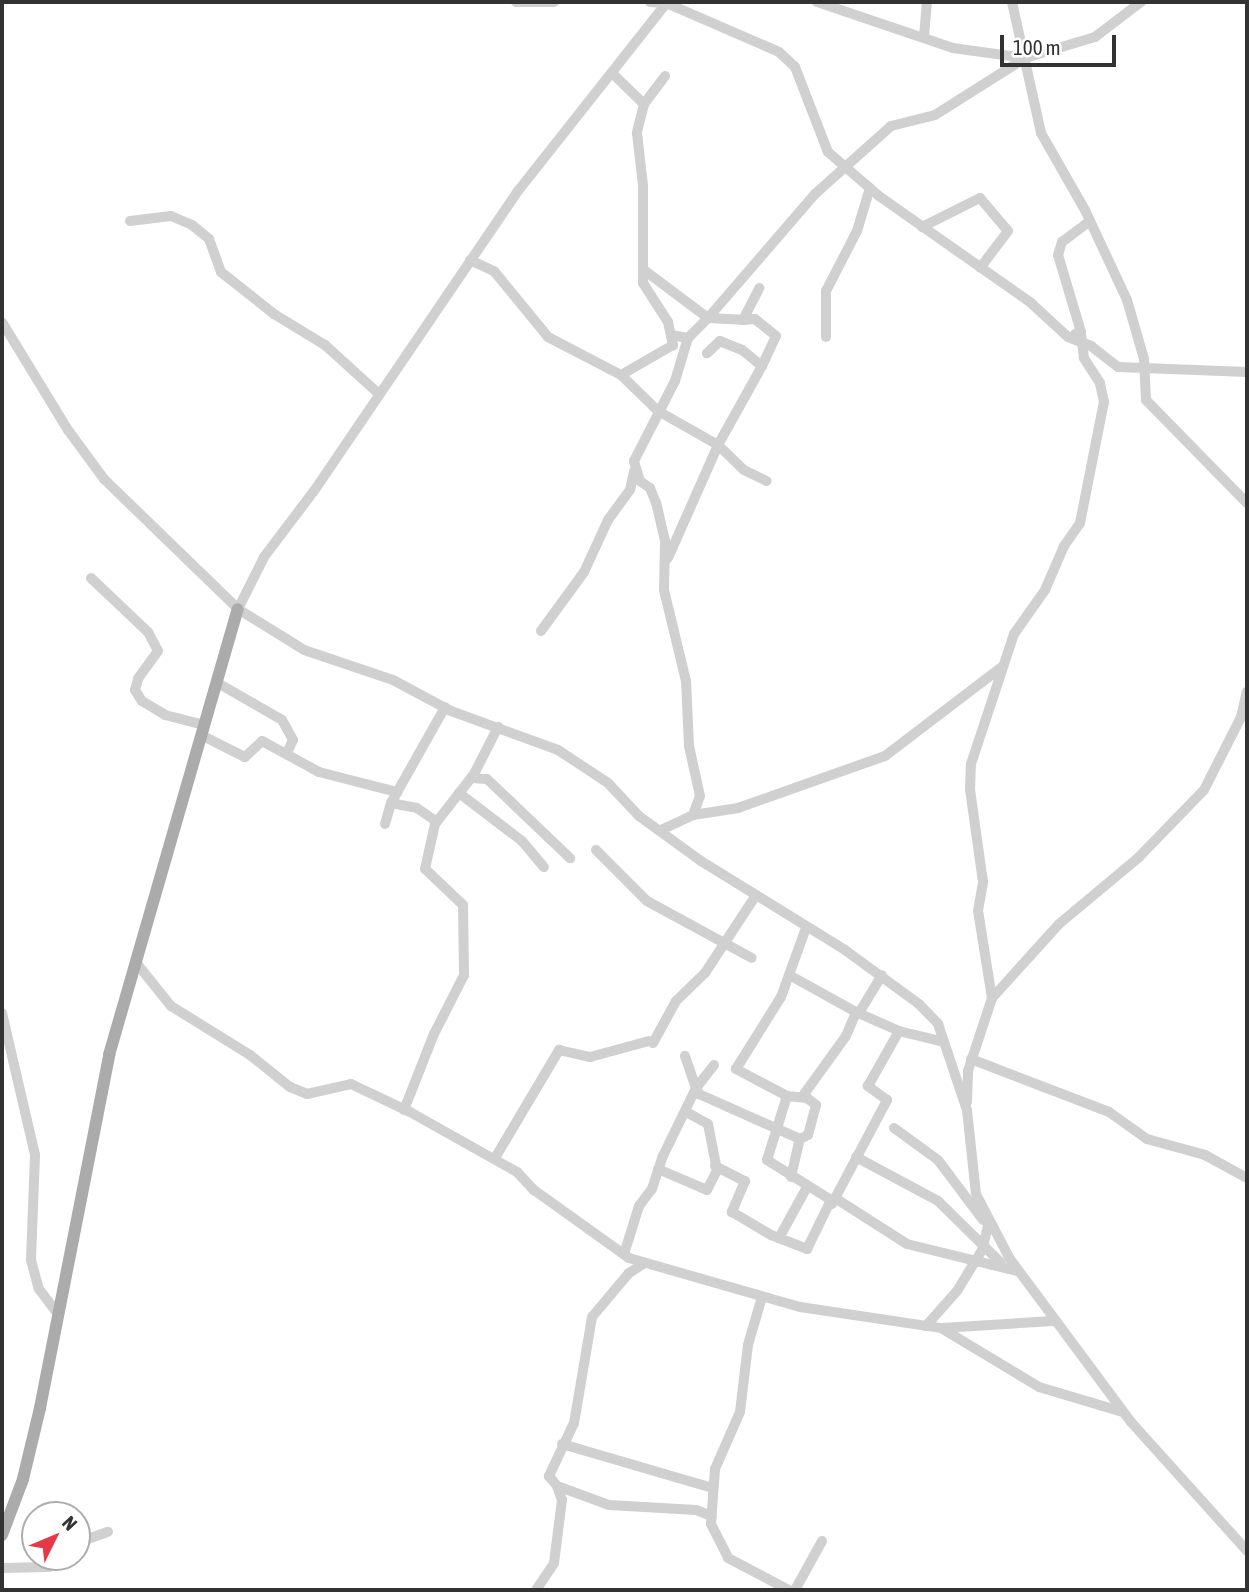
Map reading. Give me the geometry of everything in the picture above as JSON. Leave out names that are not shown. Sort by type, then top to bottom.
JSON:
[{"type":"main road","points":[[2,1535],[23,1479],[109,1055],[138,965],[238,609]]},
{"type":"street","points":[[516,2],[554,2]]},
{"type":"street","points":[[650,2],[667,3],[709,25],[779,52],[795,67],[828,152],[922,227],[1031,303],[1068,337],[1081,337],[1118,367],[1247,372]]},
{"type":"street","points":[[819,2],[953,48],[1025,58]]},
{"type":"street","points":[[924,36],[927,2]]},
{"type":"street","points":[[1012,2],[1041,133],[1090,221],[1127,300],[1146,367],[1145,394],[1150,409],[1247,503]]},
{"type":"street","points":[[541,631],[584,572],[608,520],[630,490],[641,442],[675,381],[688,338],[815,194],[848,169],[891,126],[935,115],[1025,58],[1079,45],[1141,2]]},
{"type":"street","points":[[238,609],[264,557],[314,491],[470,260],[667,3]]},
{"type":"street","points":[[612,73],[644,104]]},
{"type":"street","points":[[621,375],[668,352],[673,345],[671,335],[643,284],[643,186],[637,133],[644,104],[665,76]]},
{"type":"street","points":[[826,337],[826,291],[858,231],[870,188]]},
{"type":"street","points":[[922,227],[980,198],[1008,231],[980,268]]},
{"type":"street","points":[[130,222],[171,216],[192,225],[209,239],[221,272],[274,314],[325,345],[378,393]]},
{"type":"street","points":[[992,998],[980,930],[982,882],[970,790],[971,764],[1014,634],[1045,590],[1064,546],[1080,523],[1104,402],[1081,337],[1058,255],[1062,242],[1090,221]]},
{"type":"street","points":[[470,260],[501,277],[548,337],[621,375],[658,411],[718,445],[744,470],[767,481]]},
{"type":"street","points":[[644,270],[708,318],[755,319],[776,335],[718,445],[666,562]]},
{"type":"street","points":[[743,320],[759,288]]},
{"type":"street","points":[[2,323],[68,430],[104,479],[238,609],[304,650],[393,680],[445,707],[558,750],[587,768],[639,816],[806,928],[882,975],[932,1017],[944,1042],[967,1110]]},
{"type":"street","points":[[671,335],[688,338]]},
{"type":"street","points":[[707,353],[720,341],[741,350],[761,366]]},
{"type":"street","points":[[634,471],[656,503],[666,562],[664,590],[687,681],[689,746],[700,796],[693,815]]},
{"type":"street","points":[[91,578],[148,632],[158,651],[138,679],[135,690],[142,701],[165,715],[202,730],[245,757],[262,741],[319,772],[397,792]]},
{"type":"street","points":[[661,830],[693,815],[738,808],[885,756],[1003,665]]},
{"type":"street","points":[[216,682],[282,720],[293,740],[287,753]]},
{"type":"street","points":[[926,1326],[977,1258],[984,1243],[988,1223],[976,1194],[967,1110],[971,1059],[992,998],[1059,924],[1139,857],[1204,790],[1241,718],[1247,692]]},
{"type":"street","points":[[385,824],[391,803],[445,707]]},
{"type":"street","points":[[404,1110],[434,1034],[464,975],[463,905],[425,869],[437,822],[471,778],[498,727]]},
{"type":"street","points":[[471,778],[487,779],[570,858]]},
{"type":"street","points":[[459,793],[522,841],[544,867]]},
{"type":"street","points":[[391,803],[417,808],[437,822]]},
{"type":"street","points":[[596,850],[647,901],[727,942],[752,958]]},
{"type":"street","points":[[495,1158],[559,1050],[590,1057],[651,1042],[676,1001],[705,973],[756,895]]},
{"type":"street","points":[[800,1139],[808,1135],[817,1110],[802,1097],[787,1097],[736,1069],[791,976],[806,928]]},
{"type":"street","points":[[138,965],[171,1006],[250,1055],[290,1087],[307,1094],[351,1084],[404,1110],[495,1158],[624,1254],[643,1264],[762,1297],[926,1326],[941,1328],[1053,1321]]},
{"type":"street","points":[[802,1097],[846,1036],[882,975]]},
{"type":"street","points":[[791,976],[900,1031],[944,1042]]},
{"type":"street","points":[[2,1013],[35,1155],[30,1260],[39,1289],[58,1314]]},
{"type":"street","points":[[715,1166],[745,1181],[732,1212],[779,1238],[807,1249],[887,1100],[874,1094],[868,1086],[870,1078],[900,1031]]},
{"type":"street","points":[[685,1056],[699,1094],[800,1139]]},
{"type":"street","points":[[971,1059],[1109,1112],[1147,1139],[1205,1155],[1247,1178]]},
{"type":"street","points":[[624,1254],[639,1206],[652,1189],[696,1087],[714,1065]]},
{"type":"street","points":[[779,1129],[776,1124],[787,1097]]},
{"type":"street","points":[[659,1168],[707,1190],[717,1170],[708,1124],[685,1111]]},
{"type":"street","points":[[894,1128],[937,1160],[988,1223],[1017,1271],[1123,1412],[1170,1470],[1247,1551]]},
{"type":"street","points":[[779,1129],[767,1160],[807,1187],[907,1244],[977,1258],[1006,1270],[1017,1271]]},
{"type":"street","points":[[791,1177],[800,1139]]},
{"type":"street","points":[[856,1157],[938,1201],[984,1243],[1006,1270]]},
{"type":"street","points":[[779,1238],[807,1187]]},
{"type":"street","points":[[536,1590],[554,1563],[562,1500],[549,1476],[573,1423],[592,1317],[629,1273],[643,1264]]},
{"type":"street","points":[[762,1297],[748,1345],[740,1412],[719,1452],[712,1488],[712,1516],[728,1558],[789,1590]]},
{"type":"street","points":[[941,1328],[1039,1387],[1123,1412]]},
{"type":"street","points":[[562,1444],[712,1488]]},
{"type":"street","points":[[556,1486],[609,1504],[696,1510],[712,1516]]},
{"type":"street","points":[[91,1538],[108,1532]]},
{"type":"street","points":[[795,1590],[822,1541]]},
{"type":"street","points":[[2,1568],[21,1568]]}]
